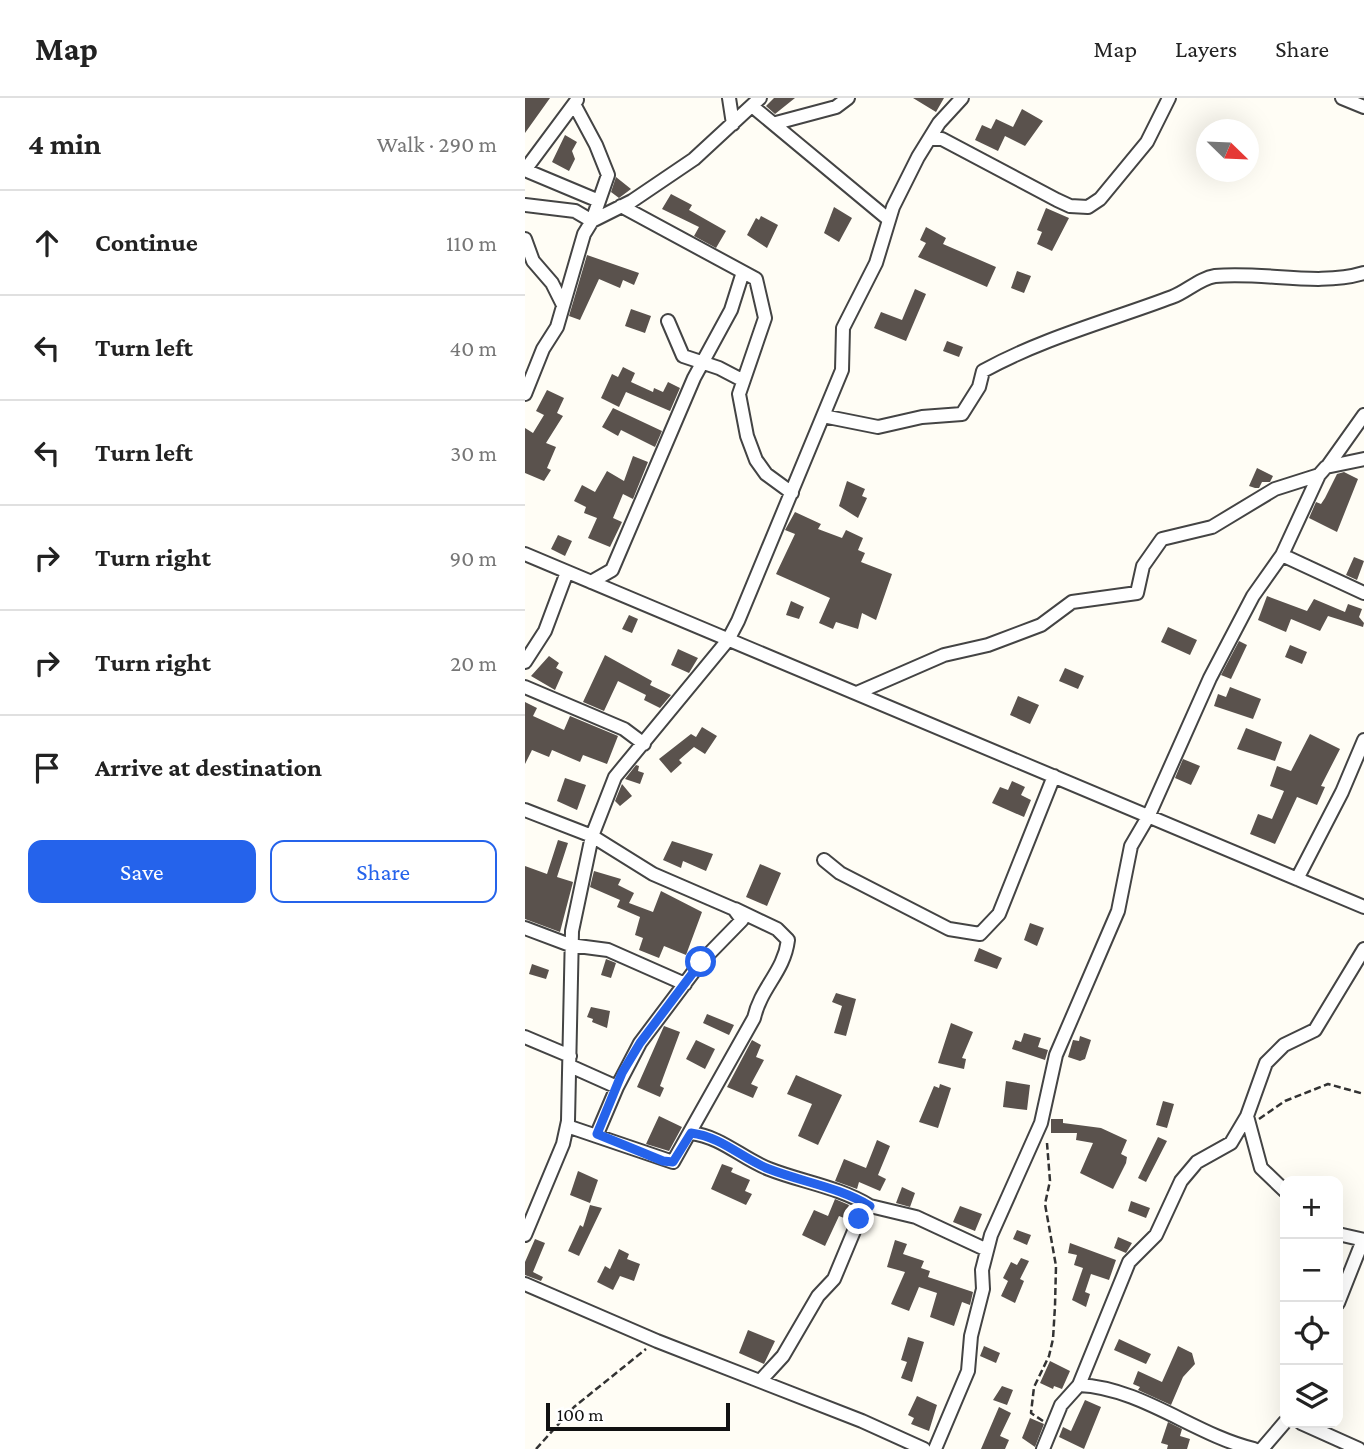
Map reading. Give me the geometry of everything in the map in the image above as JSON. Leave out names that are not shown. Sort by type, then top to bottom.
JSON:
[{"type":"street","points":[[729,98],[733,124]]},
{"type":"street","points":[[776,123],[836,107],[848,98]]},
{"type":"street","points":[[525,1235],[563,1144],[567,1126],[570,946],[591,836],[609,788],[728,639],[759,576],[842,370],[843,328],[876,263],[888,219],[918,157],[932,139],[939,123],[961,98]]},
{"type":"street","points":[[932,139],[950,144],[1070,206],[1088,207],[1100,199],[1147,142],[1169,98]]},
{"type":"street","points":[[1342,98],[1364,107]]},
{"type":"street","points":[[525,394],[543,349],[557,327],[584,234],[592,221],[600,201],[608,176],[576,101],[525,170],[600,201]]},
{"type":"street","points":[[592,221],[621,206],[694,159],[756,102],[776,123],[888,219]]},
{"type":"street","points":[[525,205],[575,211],[592,221]]},
{"type":"street","points":[[621,206],[756,279],[766,311],[761,337],[742,380],[739,394],[756,460],[766,474],[792,493]]},
{"type":"street","points":[[525,239],[533,261],[552,283],[563,305]]},
{"type":"street","points":[[591,582],[612,570],[702,363],[731,310],[743,272]]},
{"type":"street","points":[[823,416],[878,427],[922,416],[962,414],[979,387],[983,371],[993,365],[1031,346],[1175,296],[1209,277],[1254,274],[1343,276],[1364,273]]},
{"type":"street","points":[[669,321],[680,354],[742,380]]},
{"type":"street","points":[[935,1449],[968,1371],[986,1250],[1041,1123],[1056,1055],[1118,911],[1131,846],[1148,817],[1210,678],[1253,596],[1282,555],[1323,471],[1364,415]]},
{"type":"street","points":[[859,692],[944,655],[988,645],[1041,625],[1072,603],[1137,593],[1143,566],[1162,539],[1212,527],[1275,489],[1364,459]]},
{"type":"street","points":[[525,554],[859,692],[1364,907]]},
{"type":"street","points":[[1282,555],[1364,593]]},
{"type":"street","points":[[525,662],[545,631],[567,572]]},
{"type":"street","points":[[525,687],[624,729],[644,744]]},
{"type":"street","points":[[1297,879],[1331,814],[1364,740]]},
{"type":"street","points":[[824,860],[840,873],[949,929],[980,934],[999,914],[1054,776]]},
{"type":"street","points":[[525,810],[591,836],[653,874],[777,929],[788,940],[785,960],[758,998],[754,1018],[673,1162],[663,1161],[597,1134],[567,1126]]},
{"type":"street","points":[[597,1134],[640,1043],[685,984],[741,920],[734,909]]},
{"type":"street","points":[[525,928],[570,946],[608,950],[685,984]]},
{"type":"street","points":[[1043,1449],[1061,1405],[1079,1385],[1129,1262],[1156,1235],[1181,1181],[1197,1162],[1228,1146],[1249,1121],[1260,1074],[1268,1059],[1284,1045],[1315,1030],[1364,949]]},
{"type":"street","points":[[525,1037],[617,1087]]},
{"type":"street","points":[[1249,1121],[1261,1168],[1280,1186]]},
{"type":"street","points":[[691,1133],[717,1140],[767,1168],[855,1196],[870,1206],[916,1217],[986,1250]]},
{"type":"street","points":[[761,1380],[783,1356],[818,1296],[834,1279],[859,1219],[870,1206]]},
{"type":"street","points":[[1338,1302],[1364,1240],[1343,1235]]},
{"type":"street","points":[[525,1284],[657,1341],[761,1380],[924,1449]]},
{"type":"street","points":[[1079,1385],[1091,1386],[1145,1404],[1254,1449]]},
{"type":"street","points":[[1262,1449],[1280,1428]]},
{"type":"street","points":[[1312,1428],[1359,1449]]},
{"type":"path","points":[[1249,1121],[1319,1086],[1333,1084],[1364,1094]]},
{"type":"path","points":[[1047,1143],[1050,1181],[1045,1204],[1056,1266],[1055,1306],[1053,1339],[1049,1356],[1034,1387],[1031,1413],[1052,1424]]},
{"type":"path","points":[[536,1449],[574,1407],[657,1341]]},
{"type":"building","points":[[525,98],[550,98],[525,133]]},
{"type":"building","points":[[774,98],[795,98],[775,114],[766,106]]},
{"type":"building","points":[[913,98],[944,98],[936,112]]},
{"type":"building","points":[[1022,109],[1043,121],[1025,146],[1005,136],[998,151],[975,140],[982,125],[991,129],[996,119],[1013,127]]},
{"type":"building","points":[[565,135],[577,142],[572,151],[575,159],[569,171],[552,162]]},
{"type":"building","points":[[616,177],[631,189],[619,198],[611,192]]},
{"type":"building","points":[[671,194],[692,205],[689,210],[726,231],[716,248],[694,236],[699,227],[662,209]]},
{"type":"building","points":[[834,207],[852,218],[839,242],[824,233]]},
{"type":"building","points":[[1046,208],[1069,218],[1052,251],[1037,244],[1042,232],[1037,230]]},
{"type":"building","points":[[761,216],[778,225],[767,248],[747,235],[756,218],[759,220]]},
{"type":"building","points":[[926,227],[946,238],[943,244],[996,267],[987,287],[918,257],[926,243],[920,240]]},
{"type":"building","points":[[587,255],[639,273],[634,285],[623,280],[620,288],[599,279],[580,320],[569,316]]},
{"type":"building","points":[[1017,271],[1031,276],[1024,293],[1011,288]]},
{"type":"building","points":[[915,289],[926,294],[906,341],[874,328],[881,312],[902,320]]},
{"type":"building","points":[[631,309],[651,316],[645,333],[625,326]]},
{"type":"building","points":[[947,341],[963,347],[959,357],[943,351]]},
{"type":"building","points":[[623,367],[635,373],[631,382],[653,392],[654,388],[663,392],[668,382],[680,388],[670,411],[626,392],[619,407],[601,398],[612,374],[618,377]]},
{"type":"building","points":[[547,390],[564,398],[557,413],[563,416],[546,443],[556,447],[547,468],[551,470],[544,481],[525,473],[525,428],[533,433],[544,415],[536,411]]},
{"type":"building","points":[[613,408],[662,431],[655,447],[621,430],[618,436],[602,427]]},
{"type":"building","points":[[633,456],[648,462],[633,499],[623,494],[613,518],[622,522],[610,547],[588,538],[597,518],[584,513],[586,507],[574,501],[582,485],[595,492],[607,471],[624,481]]},
{"type":"building","points":[[1257,468],[1273,476],[1270,482],[1262,482],[1259,488],[1255,488],[1249,486]]},
{"type":"building","points":[[1344,472],[1358,479],[1337,532],[1309,518],[1316,502],[1321,504],[1325,498],[1337,474]]},
{"type":"building","points":[[847,481],[865,489],[862,496],[867,498],[858,518],[839,506]]},
{"type":"building","points":[[795,512],[821,524],[818,529],[842,538],[846,530],[863,538],[858,550],[865,553],[861,562],[892,574],[876,620],[862,613],[858,629],[836,622],[833,629],[819,623],[830,598],[776,574],[795,534],[785,530]]},
{"type":"building","points":[[558,535],[572,541],[565,556],[551,549]]},
{"type":"building","points":[[1354,557],[1364,561],[1357,580],[1346,575]]},
{"type":"building","points":[[1267,596],[1307,611],[1314,599],[1345,612],[1348,604],[1362,609],[1359,617],[1364,623],[1363,627],[1328,616],[1320,631],[1291,619],[1286,632],[1258,620]]},
{"type":"building","points":[[791,601],[804,607],[799,619],[786,615]]},
{"type":"building","points":[[629,615],[638,619],[632,633],[622,629]]},
{"type":"building","points":[[1168,627],[1197,640],[1190,655],[1161,642]]},
{"type":"building","points":[[1239,641],[1247,645],[1231,679],[1221,675]]},
{"type":"building","points":[[1290,645],[1307,652],[1302,664],[1285,657]]},
{"type":"building","points":[[678,649],[698,658],[689,673],[671,665]]},
{"type":"building","points":[[605,655],[652,681],[650,685],[671,695],[660,708],[644,700],[646,695],[618,681],[604,711],[583,702]]},
{"type":"building","points":[[549,656],[559,663],[556,668],[563,672],[555,690],[531,676]]},
{"type":"building","points":[[1065,668],[1084,676],[1078,689],[1059,681]]},
{"type":"building","points":[[1230,687],[1261,699],[1253,719],[1214,706],[1218,694],[1226,697]]},
{"type":"building","points":[[1018,696],[1039,705],[1030,724],[1010,715]]},
{"type":"building","points":[[525,702],[537,708],[533,716],[564,730],[570,716],[618,736],[607,764],[583,755],[580,762],[552,750],[549,757],[532,750],[525,764]]},
{"type":"building","points":[[702,727],[717,736],[705,754],[694,747],[679,760],[682,763],[671,773],[659,759],[691,734],[696,737]]},
{"type":"building","points":[[1246,728],[1282,742],[1275,761],[1237,749]]},
{"type":"building","points":[[1310,734],[1340,749],[1321,786],[1325,787],[1317,805],[1297,797],[1275,844],[1250,834],[1258,814],[1272,819],[1284,791],[1270,786],[1277,766],[1291,771]]},
{"type":"building","points":[[1183,759],[1200,766],[1191,785],[1175,778]]},
{"type":"building","points":[[636,765],[639,766],[638,771],[644,773],[640,784],[625,779]]},
{"type":"building","points":[[565,778],[586,785],[577,810],[557,801]]},
{"type":"building","points":[[1012,781],[1025,787],[1021,795],[1031,800],[1024,817],[992,803],[1000,787],[1008,790]]},
{"type":"building","points":[[622,784],[632,796],[620,806],[615,801]]},
{"type":"building","points":[[558,840],[568,843],[557,877],[573,882],[560,932],[525,919],[525,866],[547,874]]},
{"type":"building","points":[[672,841],[713,854],[706,871],[683,861],[681,868],[663,860]]},
{"type":"building","points":[[760,864],[781,873],[767,906],[746,897]]},
{"type":"building","points":[[594,871],[621,879],[618,885],[634,893],[629,903],[653,912],[661,891],[702,912],[686,955],[664,946],[659,958],[639,950],[643,938],[635,935],[640,917],[617,907],[620,900],[590,887]]},
{"type":"building","points":[[1030,923],[1044,928],[1037,946],[1024,940]]},
{"type":"building","points":[[979,948],[1002,958],[997,969],[974,961]]},
{"type":"building","points":[[606,959],[616,963],[611,978],[601,975]]},
{"type":"building","points":[[532,964],[549,970],[546,979],[529,974]]},
{"type":"building","points":[[836,993],[856,999],[846,1036],[834,1033],[842,1006],[832,1002]]},
{"type":"building","points":[[591,1007],[610,1011],[607,1028],[587,1017]]},
{"type":"building","points":[[707,1014],[734,1025],[729,1035],[703,1023]]},
{"type":"building","points":[[951,1023],[973,1032],[962,1058],[966,1059],[964,1069],[938,1063]]},
{"type":"building","points":[[664,1026],[680,1032],[660,1086],[664,1088],[660,1097],[637,1087]]},
{"type":"building","points":[[1024,1033],[1041,1038],[1038,1047],[1048,1050],[1045,1060],[1012,1049],[1015,1040],[1021,1042]]},
{"type":"building","points":[[1080,1036],[1091,1040],[1085,1059],[1080,1061],[1068,1057],[1073,1040],[1079,1041]]},
{"type":"building","points":[[696,1040],[715,1049],[705,1069],[686,1059]]},
{"type":"building","points":[[752,1040],[761,1045],[756,1057],[764,1060],[751,1084],[758,1087],[753,1098],[727,1087]]},
{"type":"building","points":[[796,1075],[842,1095],[818,1145],[798,1136],[812,1104],[787,1094]]},
{"type":"building","points":[[1006,1081],[1030,1085],[1027,1110],[1003,1107]]},
{"type":"building","points":[[940,1084],[951,1088],[938,1128],[919,1122],[934,1086],[939,1088]]},
{"type":"building","points":[[1163,1101],[1174,1104],[1167,1128],[1156,1125]]},
{"type":"building","points":[[659,1116],[682,1127],[669,1151],[646,1144]]},
{"type":"building","points":[[1051,1119],[1063,1119],[1063,1123],[1101,1128],[1127,1140],[1121,1154],[1127,1157],[1126,1163],[1113,1189],[1080,1173],[1093,1143],[1076,1140],[1077,1133],[1051,1133]]},
{"type":"building","points":[[1158,1137],[1167,1141],[1146,1182],[1138,1178]]},
{"type":"building","points":[[877,1140],[890,1146],[878,1175],[886,1179],[880,1191],[859,1182],[857,1189],[835,1181],[844,1159],[866,1168]]},
{"type":"building","points":[[722,1164],[733,1168],[731,1172],[750,1180],[745,1191],[752,1194],[746,1205],[711,1189]]},
{"type":"building","points":[[578,1171],[598,1180],[590,1203],[570,1195]]},
{"type":"building","points":[[902,1187],[915,1193],[910,1207],[896,1203]]},
{"type":"building","points":[[835,1199],[849,1205],[844,1218],[839,1216],[825,1246],[802,1235],[814,1210],[828,1216]]},
{"type":"building","points":[[1131,1201],[1150,1208],[1146,1218],[1128,1211]]},
{"type":"building","points":[[590,1205],[602,1208],[579,1256],[568,1251],[580,1225],[583,1227]]},
{"type":"building","points":[[960,1206],[982,1214],[975,1231],[953,1222]]},
{"type":"building","points":[[1017,1230],[1031,1235],[1027,1245],[1013,1239]]},
{"type":"building","points":[[1118,1237],[1132,1243],[1126,1253],[1114,1248]]},
{"type":"building","points":[[535,1239],[545,1243],[533,1272],[543,1277],[541,1281],[525,1275],[525,1262]]},
{"type":"building","points":[[895,1240],[907,1244],[903,1254],[924,1261],[921,1268],[930,1271],[928,1277],[973,1292],[970,1305],[962,1302],[954,1326],[930,1317],[937,1293],[919,1287],[909,1311],[891,1304],[905,1272],[887,1267]]},
{"type":"building","points":[[1070,1243],[1116,1260],[1109,1280],[1091,1274],[1085,1292],[1090,1294],[1086,1307],[1072,1300],[1083,1268],[1074,1265],[1077,1255],[1068,1253]]},
{"type":"building","points":[[619,1249],[629,1254],[627,1259],[640,1264],[634,1281],[620,1276],[613,1290],[597,1282],[605,1266],[610,1269]]},
{"type":"building","points":[[1021,1258],[1029,1261],[1020,1279],[1024,1281],[1015,1303],[1001,1296],[1008,1281],[1003,1278],[1011,1262],[1017,1265]]},
{"type":"building","points":[[748,1330],[775,1341],[764,1364],[739,1353]]},
{"type":"building","points":[[908,1337],[924,1342],[912,1382],[901,1378],[907,1362],[901,1360]]},
{"type":"building","points":[[1119,1339],[1151,1354],[1146,1364],[1114,1350]]},
{"type":"building","points":[[984,1346],[1000,1353],[996,1363],[980,1356]]},
{"type":"building","points":[[1178,1346],[1192,1353],[1195,1364],[1183,1377],[1171,1405],[1138,1390],[1140,1387],[1133,1384],[1138,1371],[1162,1382]]},
{"type":"building","points":[[1050,1361],[1070,1371],[1062,1389],[1054,1386],[1053,1389],[1040,1383]]},
{"type":"building","points":[[1002,1386],[1013,1390],[1007,1405],[993,1400]]},
{"type":"building","points":[[917,1396],[937,1405],[929,1431],[911,1424],[914,1418],[908,1415]]},
{"type":"building","points":[[1085,1400],[1101,1407],[1084,1449],[1059,1437],[1063,1427],[1071,1431]]},
{"type":"building","points":[[999,1407],[1011,1413],[1000,1436],[1009,1440],[1005,1449],[981,1449]]},
{"type":"building","points":[[1030,1418],[1044,1424],[1035,1447],[1022,1438]]},
{"type":"building","points":[[1168,1422],[1182,1429],[1180,1436],[1190,1439],[1187,1449],[1167,1449],[1168,1445],[1161,1443]]},
{"type":"route","points":[[701,962],[640,1043],[622,1073],[597,1134],[663,1161],[673,1162],[691,1133],[708,1135],[767,1168],[855,1196],[870,1206],[859,1219]]}]
